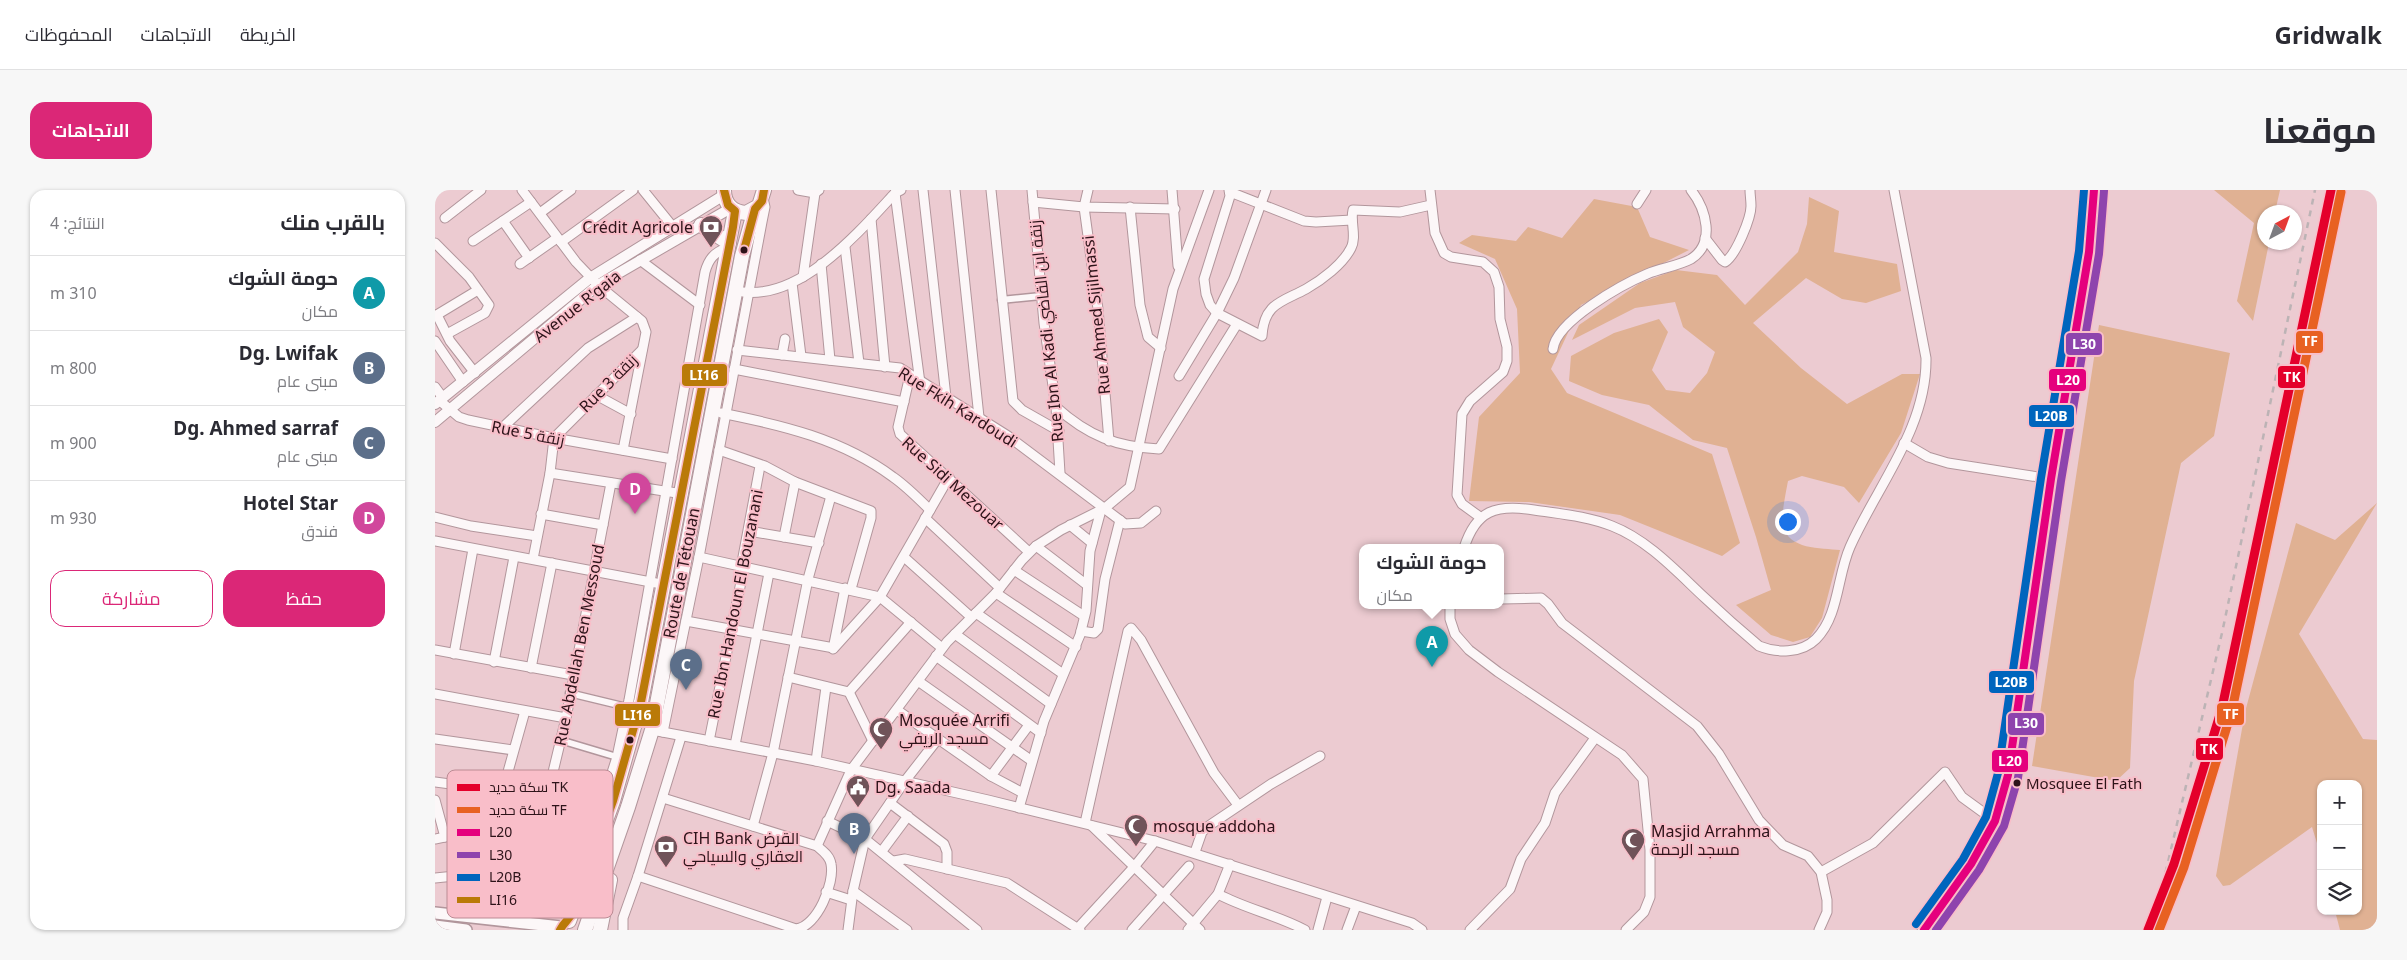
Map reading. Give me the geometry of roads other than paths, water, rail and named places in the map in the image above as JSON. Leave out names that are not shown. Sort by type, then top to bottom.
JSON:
[{"type":"highway","points":[[724,192],[733,210],[745,213],[755,209]]},
{"type":"highway","name":"Route de Tétouan","points":[[613,849],[657,731],[741,292],[742,256],[755,209],[764,193]]},
{"type":"highway","name":"Route de Tétouan","points":[[613,797],[641,702],[657,583],[683,494],[729,245],[733,210]]},
{"type":"highway","points":[[701,226],[729,245]]},
{"type":"highway","points":[[613,867],[622,823]]},
{"type":"highway","name":"Route de Tétouan","points":[[585,930],[589,918]]},
{"type":"highway","name":"Route de Tétouan","points":[[563,926],[579,923],[585,930]]},
{"type":"main road","points":[[1923,930],[1971,864],[1995,821],[2008,775],[2051,479],[2089,252],[2094,190]]},
{"type":"main road","points":[[477,918],[563,926]]},
{"type":"main road","points":[[435,926],[466,930]]},
{"type":"street","points":[[445,218],[481,190]]},
{"type":"street","points":[[522,190],[559,240],[594,282],[642,321],[646,332],[623,450]]},
{"type":"street","points":[[540,213],[571,190]]},
{"type":"street","points":[[520,264],[633,190]]},
{"type":"street","points":[[643,190],[673,227]]},
{"type":"street","points":[[798,190],[817,191],[803,277]]},
{"type":"street","points":[[923,190],[946,397]]},
{"type":"street","points":[[955,190],[979,417]]},
{"type":"street","points":[[991,190],[1013,402],[1022,410],[1059,431]]},
{"type":"street","name":"Rue Ibn Al Kadi زنقة ابن القاضي","points":[[1032,190],[1041,296],[1057,407],[1060,473]]},
{"type":"street","name":"Rue Ahmed Sijilmassi","points":[[1088,190],[1084,207],[1098,309],[1109,440]]},
{"type":"street","points":[[1172,190],[1175,208],[1178,268]]},
{"type":"street","points":[[817,846],[851,770],[942,648],[998,590],[1033,549],[1070,525],[1103,509],[1126,493],[1131,486],[1178,268],[1209,190]]},
{"type":"street","points":[[1179,376],[1217,313],[1242,261],[1266,190]]},
{"type":"street","points":[[1430,190],[1435,233],[1443,253],[1451,257],[1485,264],[1493,272],[1499,287],[1500,319],[1507,347],[1507,365],[1501,376],[1464,407],[1460,421],[1457,495],[1462,504],[1480,517]]},
{"type":"street","points":[[1638,197],[1646,190]]},
{"type":"street","points":[[1553,349],[1557,336],[1572,321],[1638,278],[1692,258],[1705,238],[1706,223],[1703,210],[1691,190]]},
{"type":"street","points":[[1705,238],[1721,260],[1725,262],[1729,259],[1737,247],[1749,216],[1751,206],[1750,190]]},
{"type":"street","points":[[1465,544],[1469,532],[1480,517],[1501,508],[1520,508],[1589,519],[1613,526],[1639,541],[1668,563],[1759,646],[1771,651],[1785,652],[1815,641],[1825,627],[1849,548],[1904,443],[1924,384],[1926,358],[1911,289],[1894,190]]},
{"type":"street","points":[[1352,220],[1310,222],[1261,205],[1230,191],[1204,279],[1208,302],[1217,313],[1262,336],[1265,319],[1277,303],[1313,284],[1347,255],[1353,244],[1353,211],[1356,209],[1400,212],[1431,205]]},
{"type":"street","name":"Avenue R'gaia","points":[[439,401],[594,282],[724,192]]},
{"type":"street","points":[[741,292],[760,292],[792,283],[803,277],[845,246],[898,192]]},
{"type":"street","points":[[898,192],[920,383]]},
{"type":"street","points":[[764,193],[765,206],[741,292],[734,369],[719,413],[719,450],[699,557],[686,621],[657,731],[816,761],[1155,841],[1195,852],[1327,897],[1412,923],[1422,930]]},
{"type":"street","points":[[473,241],[531,202]]},
{"type":"street","points":[[1033,202],[1084,207],[1175,208]]},
{"type":"street","points":[[1130,207],[1139,305],[1148,338],[1161,348]]},
{"type":"street","name":"Avenue R'gaia","points":[[435,422],[451,411],[594,282],[640,260],[733,210]]},
{"type":"street","points":[[871,219],[885,366]]},
{"type":"street","points":[[503,222],[529,258]]},
{"type":"street","points":[[435,243],[469,277],[489,303],[485,312],[447,334]]},
{"type":"street","points":[[613,770],[657,583],[666,492],[708,263],[713,254],[729,245]]},
{"type":"street","points":[[845,246],[859,363]]},
{"type":"street","points":[[640,260],[700,304]]},
{"type":"street","points":[[821,264],[824,318],[830,360]]},
{"type":"street","points":[[792,283],[801,356]]},
{"type":"street","points":[[475,374],[436,316],[478,290]]},
{"type":"street","points":[[1001,300],[1041,296]]},
{"type":"street","points":[[502,428],[581,354],[637,317]]},
{"type":"street","points":[[1057,407],[1081,427],[1119,444],[1160,448],[1237,324]]},
{"type":"street","points":[[782,355],[785,339]]},
{"type":"street","points":[[435,341],[463,382]]},
{"type":"street","name":"Rue 3 زنقة","points":[[554,438],[641,350]]},
{"type":"street","name":"Rue Fkih Kardoudi","points":[[737,350],[900,368],[920,383],[979,417],[1060,473],[1103,509],[1122,522]]},
{"type":"street","points":[[734,369],[904,402]]},
{"type":"street","name":"Rue Sidi Mezouar","points":[[910,375],[898,432],[1033,549],[1087,585]]},
{"type":"street","name":"Rue 5 زنقة","points":[[435,387],[439,401],[451,411],[468,420],[554,438],[672,459]]},
{"type":"street","points":[[596,395],[631,414]]},
{"type":"street","points":[[719,413],[795,429],[844,448],[893,477],[930,510]]},
{"type":"street","points":[[533,559],[550,473],[554,438]]},
{"type":"street","points":[[1904,443],[1928,457],[1948,463],[2051,479]]},
{"type":"street","points":[[719,450],[760,466],[765,466],[795,482],[869,510],[872,514],[848,589],[833,649]]},
{"type":"street","name":"Rue Ibn Handoun El Bouzanani","points":[[709,741],[744,567],[743,556],[760,466]]},
{"type":"street","points":[[550,473],[683,494]]},
{"type":"street","points":[[833,649],[880,597],[949,477]]},
{"type":"street","points":[[784,537],[795,482]]},
{"type":"street","name":"Rue Abdellah Ben Messoud","points":[[553,770],[566,718],[569,694],[611,483]]},
{"type":"street","points":[[753,826],[773,753],[808,579],[831,496]]},
{"type":"street","points":[[1019,808],[1051,704],[1081,631],[1085,616],[1092,543],[1103,509]]},
{"type":"street","points":[[1081,631],[1094,633],[1098,630],[1107,572],[1122,522],[1141,523],[1155,511]]},
{"type":"street","points":[[541,514],[603,525]]},
{"type":"street","points":[[435,517],[471,526],[537,536]]},
{"type":"street","points":[[925,518],[998,590],[1075,647]]},
{"type":"street","points":[[1070,525],[1092,543]]},
{"type":"street","points":[[749,532],[819,543]]},
{"type":"street","points":[[435,541],[657,583]]},
{"type":"street","points":[[453,654],[473,548]]},
{"type":"street","points":[[494,662],[514,557]]},
{"type":"street","points":[[699,557],[769,573],[808,579],[880,597],[942,648]]},
{"type":"street","points":[[904,557],[973,615],[1063,674]]},
{"type":"street","points":[[531,668],[552,563]]},
{"type":"street","points":[[1014,570],[1085,616]]},
{"type":"street","points":[[735,745],[769,573]]},
{"type":"street","points":[[1504,599],[1541,598],[1548,604],[1562,623],[1628,671],[1697,726],[1719,754],[1759,820],[1783,845],[1808,856],[1821,872],[1827,900],[1827,912],[1819,930]]},
{"type":"street","points":[[1450,609],[1449,618],[1459,640],[1498,672],[1622,755],[1643,779],[1650,850],[1650,897],[1644,912],[1627,930]]},
{"type":"street","points":[[686,621],[731,628],[833,649]]},
{"type":"street","points":[[849,692],[911,622]]},
{"type":"street","points":[[1088,825],[1128,630],[1131,628],[1141,640],[1161,680],[1214,773],[1238,805]]},
{"type":"street","points":[[955,634],[1051,704]]},
{"type":"street","points":[[435,650],[573,675]]},
{"type":"street","points":[[936,656],[1041,733]]},
{"type":"street","points":[[788,677],[849,692]]},
{"type":"street","points":[[918,681],[1032,761]]},
{"type":"street","points":[[816,761],[826,687]]},
{"type":"street","points":[[849,692],[873,741]]},
{"type":"street","points":[[435,694],[566,718]]},
{"type":"street","points":[[569,694],[627,707]]},
{"type":"street","points":[[897,710],[937,740],[991,776],[1023,793]]},
{"type":"street","points":[[508,770],[525,711]]},
{"type":"street","points":[[991,776],[1029,725]]},
{"type":"street","points":[[623,930],[621,923],[638,876],[681,736]]},
{"type":"street","points":[[1471,930],[1510,889],[1521,859],[1545,823],[1555,794],[1595,738]]},
{"type":"street","points":[[435,739],[513,750]]},
{"type":"street","points":[[560,740],[617,757]]},
{"type":"street","points":[[848,930],[852,896],[865,839],[937,740]]},
{"type":"street","points":[[1195,852],[1202,832],[1238,805],[1320,756]]},
{"type":"street","points":[[1821,872],[1873,843],[1945,772],[1963,798],[1995,821]]},
{"type":"street","points":[[638,876],[796,929],[804,928],[812,921],[827,892],[832,867],[828,856],[817,846],[663,798]]},
{"type":"street","points":[[435,800],[445,837],[435,839]]},
{"type":"street","points":[[890,803],[944,844],[947,852],[947,869]]},
{"type":"street","points":[[882,851],[908,816]]},
{"type":"street","points":[[827,821],[865,839],[882,851],[977,930]]},
{"type":"street","points":[[1088,825],[1163,895],[1194,928],[1218,894],[1231,864]]},
{"type":"street","points":[[895,861],[905,858],[988,877],[1016,886],[1079,929],[1155,841]]},
{"type":"street","points":[[1132,930],[1189,866]]},
{"type":"street","points":[[827,892],[852,896],[907,930]]},
{"type":"street","points":[[1218,894],[1243,906],[1271,914],[1305,930]]},
{"type":"street","points":[[1318,930],[1327,897]]},
{"type":"street","points":[[1347,930],[1356,906]]},
{"type":"street","name":"Rue Abdellah Ben Messoud","points":[[511,922],[512,918]]},
{"type":"railway","points":[[2160,896],[2222,633],[2315,190]]},
{"type":"railway","points":[[2152,930],[2178,865],[2256,610],[2345,190]]},
{"type":"rail line","name":"TK","points":[[2148,930],[2174,864],[2222,708],[2331,190]]},
{"type":"rail line","name":"TF","points":[[2159,930],[2184,867],[2232,710],[2341,192]]},
{"type":"place","name":"Crédit Agricole","points":[[711,248]]},
{"type":"place","name":"Hotel Star","points":[[635,514]]},
{"type":"place","name":"حومة الشوك","points":[[1432,667]]},
{"type":"place","name":"Dg. Ahmed sarraf","points":[[686,690]]},
{"type":"place","name":"Mosquée Arrifi مسجد الريفي","points":[[881,750]]},
{"type":"place","name":"Mosquee El Fath","points":[[2017,783]]},
{"type":"place","name":"Dg. Saada","points":[[858,808]]},
{"type":"place","name":"mosque addoha","points":[[1136,847]]},
{"type":"place","name":"Dg. Lwifak","points":[[854,854]]},
{"type":"place","name":"Masjid Arrahma مسجد الرحمة","points":[[1633,861]]},
{"type":"place","name":"CIH Bank القرض العقاري والسياحي","points":[[666,868]]}]
